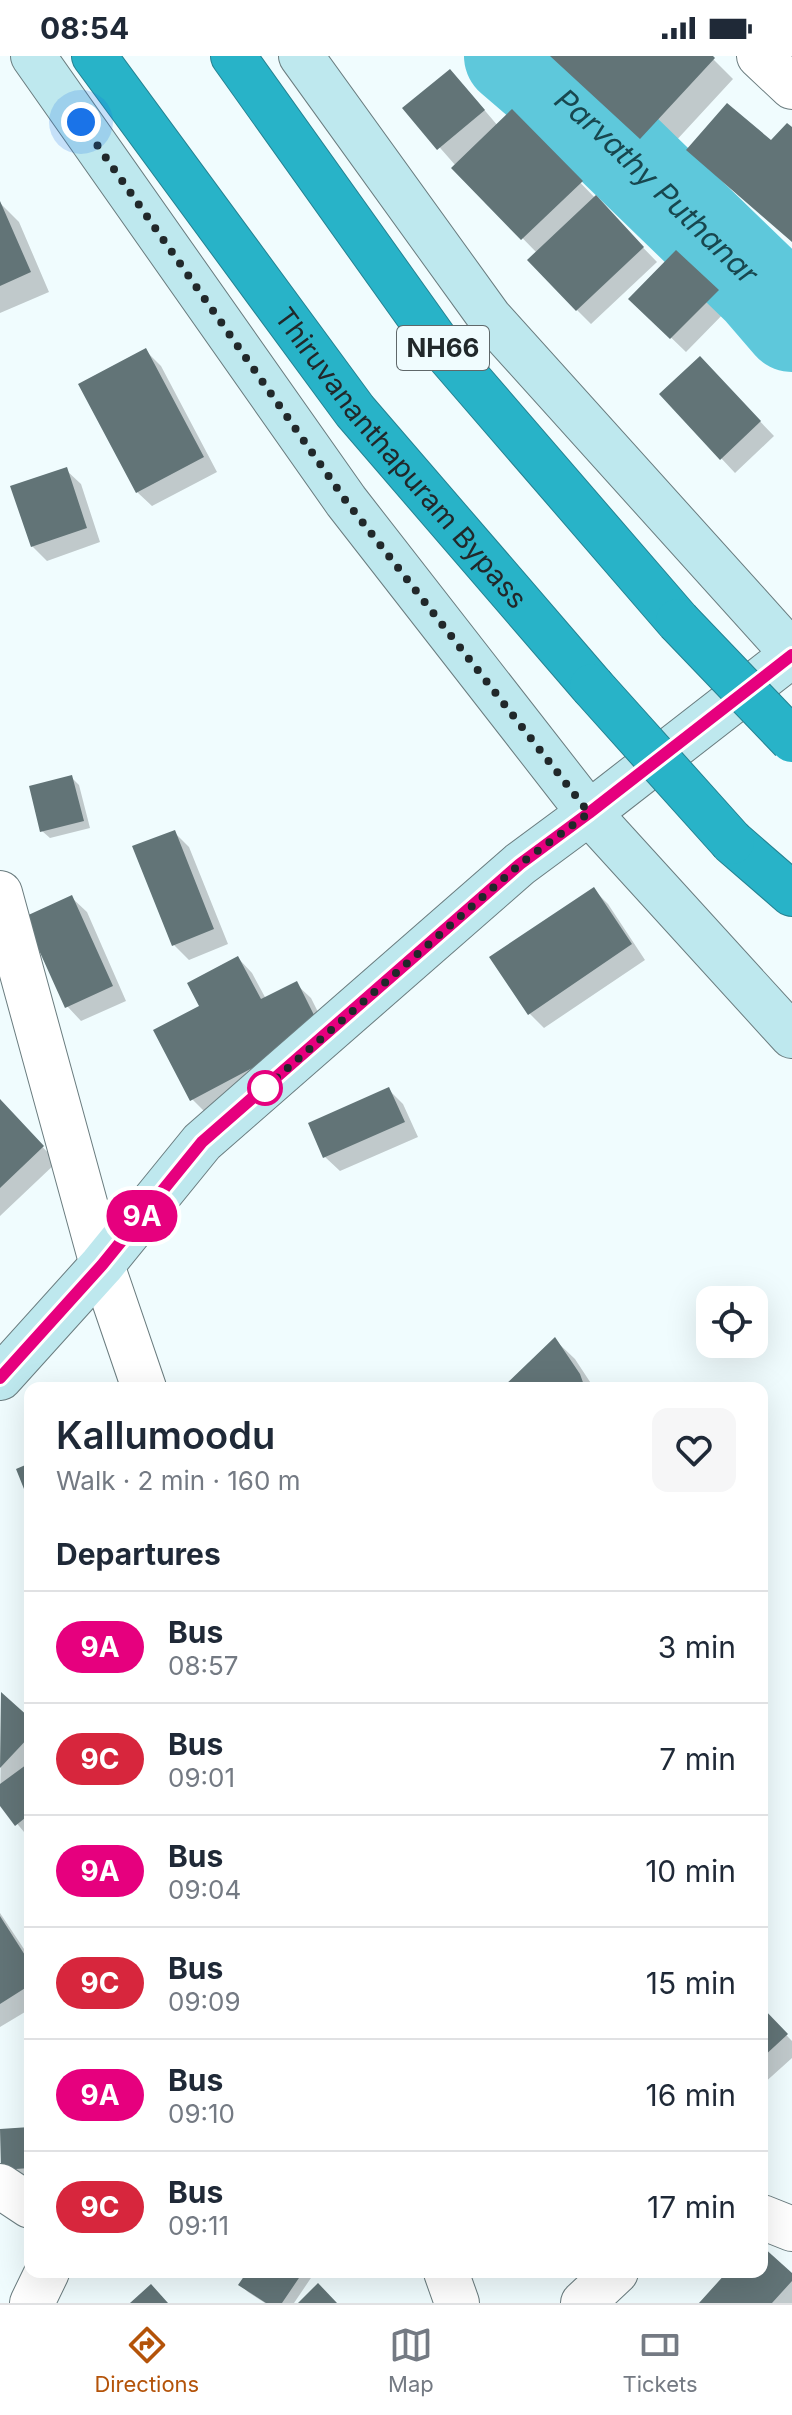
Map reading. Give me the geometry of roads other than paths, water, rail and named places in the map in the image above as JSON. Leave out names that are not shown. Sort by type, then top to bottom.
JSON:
[{"type":"highway","name":"Thiruvananthapuram Bypass","points":[[94,56],[355,411],[592,686],[732,842],[792,894]]},
{"type":"highway","name":"NH66","points":[[233,56],[437,342],[678,621],[792,740]]},
{"type":"street","name":"Thiruvananthapuram Bypass","points":[[33,56],[346,501],[589,813],[792,1036]]},
{"type":"street","points":[[0,1378],[102,1265],[202,1142],[520,864],[792,654],[490,318],[301,56]]},
{"type":"street","points":[[759,56],[792,87]]},
{"type":"street","points":[[0,893],[102,1265],[142,1382]]},
{"type":"street","points":[[0,2186],[24,2202]]},
{"type":"street","points":[[768,2219],[792,2229]]},
{"type":"street","points":[[32,2303],[44,2278]]},
{"type":"street","points":[[448,2278],[457,2303]]},
{"type":"street","points":[[583,2303],[610,2278]]},
{"type":"waterway","name":"Parvathy Puthanar","points":[[513,56],[596,127],[761,287],[792,323]]}]
